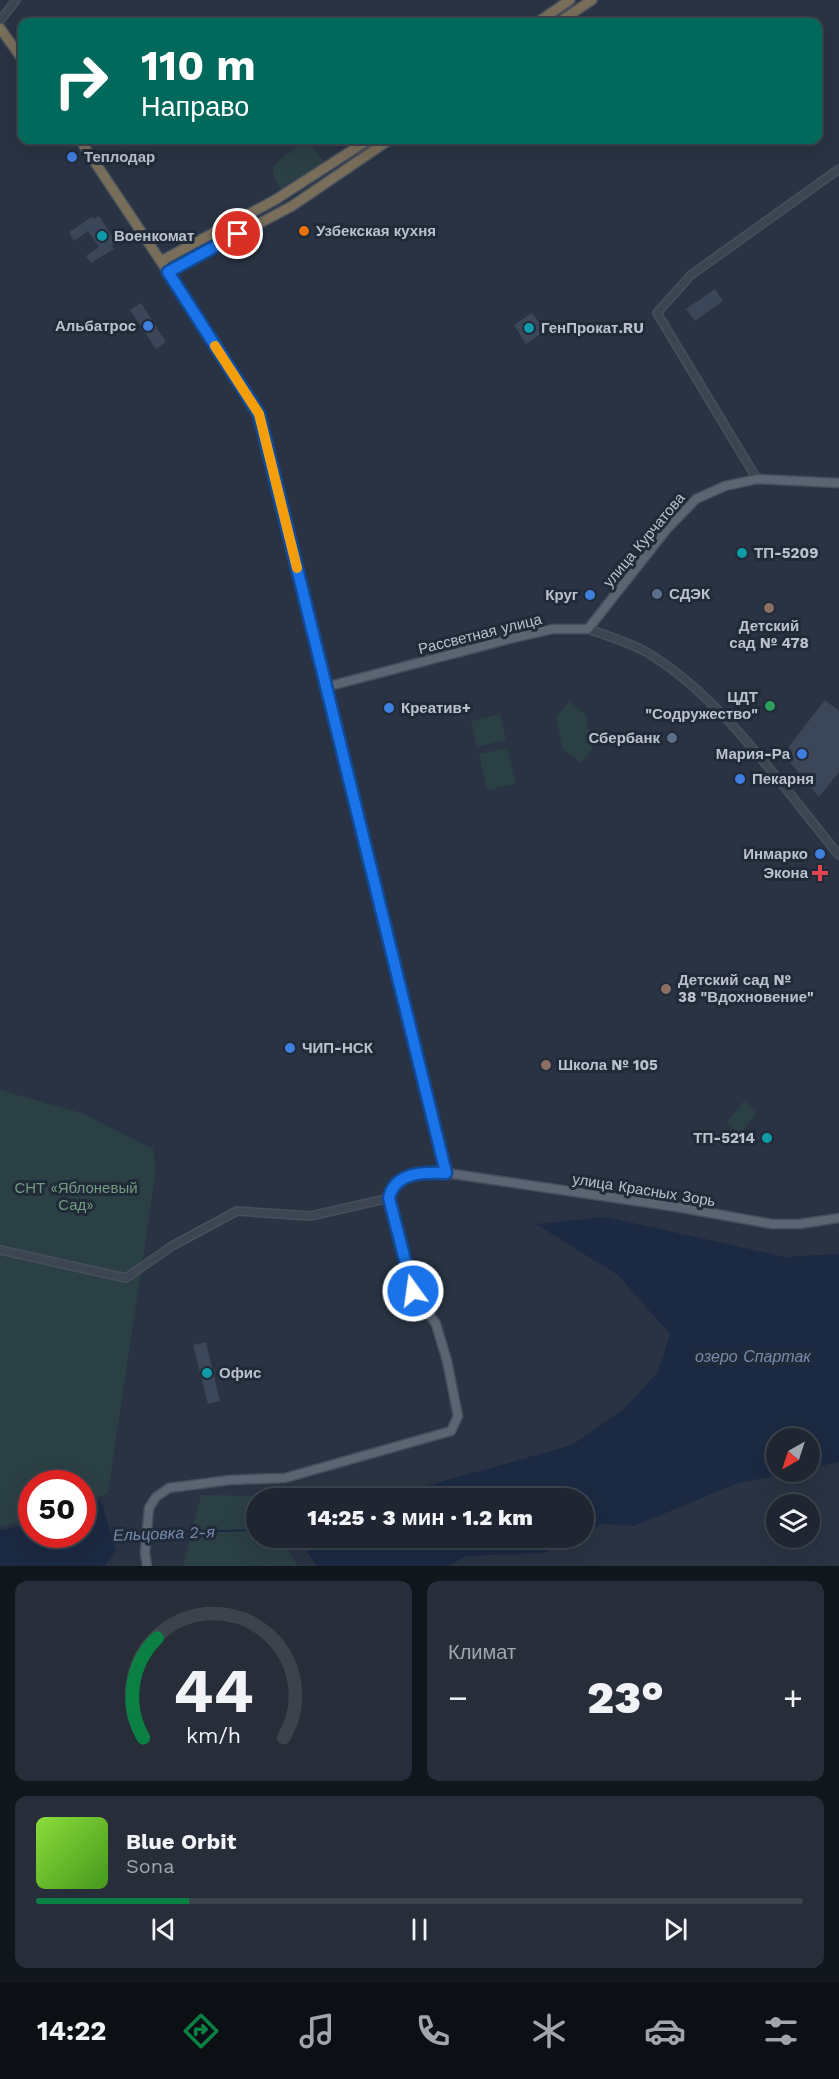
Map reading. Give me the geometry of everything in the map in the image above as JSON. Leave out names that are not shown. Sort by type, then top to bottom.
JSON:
[{"type":"highway","points":[[544,18],[570,0]]},
{"type":"highway","points":[[565,18],[592,0]]},
{"type":"highway","points":[[0,28],[18,53]]},
{"type":"highway","points":[[83,144],[168,272],[292,206],[383,144]]},
{"type":"highway","points":[[161,261],[314,176],[362,144]]},
{"type":"highway","points":[[314,176],[322,187]]},
{"type":"main road","points":[[168,272],[259,414],[446,1173]]},
{"type":"main road","name":"улица Курчатова","points":[[588,629],[668,529],[696,499],[725,486],[757,479],[839,483]]},
{"type":"main road","name":"Рассветная улица","points":[[326,687],[553,629],[588,629]]},
{"type":"main road","name":"улица Красных Зорь","points":[[389,1198],[392,1186],[401,1179],[429,1172],[677,1207],[772,1224],[800,1224],[839,1218]]},
{"type":"main road","points":[[147,1566],[146,1533],[149,1508],[156,1497],[170,1488],[230,1480],[285,1478],[451,1431],[458,1416],[447,1361],[436,1324],[413,1291],[389,1198]]},
{"type":"street","points":[[0,21],[16,0]]},
{"type":"street","points":[[757,479],[657,313],[691,275],[839,169]]},
{"type":"street","name":"Рассветная улица","points":[[588,629],[619,639],[648,653],[719,709],[839,855]]},
{"type":"street","points":[[0,1250],[126,1278],[172,1246],[237,1211],[310,1216],[389,1198]]},
{"type":"green space","points":[[299,144],[310,144],[324,161],[281,190],[274,177],[273,166]]},
{"type":"green space","points":[[569,701],[586,715],[592,749],[581,763],[562,748],[556,717]]},
{"type":"green space","points":[[500,714],[506,740],[477,747],[471,721]]},
{"type":"green space","points":[[508,748],[516,784],[487,790],[479,754]]},
{"type":"green space","name":"СНТ «Яблоневый Сад»","points":[[0,1090],[82,1113],[153,1149],[156,1170],[108,1493],[96,1498],[96,1470],[18,1470],[18,1524],[0,1526]]},
{"type":"green space","points":[[744,1101],[757,1112],[740,1134],[726,1123]]},
{"type":"green space","points":[[201,1495],[246,1496],[246,1548],[286,1548],[298,1566],[183,1566]]},
{"type":"water","name":"озеро Спартак","points":[[606,1217],[785,1257],[839,1254],[839,1462],[820,1466],[820,1428],[766,1428],[766,1478],[738,1483],[634,1526],[601,1524],[594,1528],[594,1488],[419,1488],[572,1445],[624,1409],[658,1372],[670,1334],[618,1275],[536,1224]]},
{"type":"water","points":[[96,1500],[102,1503],[116,1552],[104,1566],[0,1566],[0,1530],[18,1527],[18,1548],[96,1548]]},
{"type":"water","points":[[304,1548],[554,1548],[544,1553],[466,1556],[448,1566],[317,1566]]},
{"type":"building","name":"Военкомат","points":[[99,216],[116,242],[112,246],[114,249],[91,263],[86,256],[99,247],[88,231],[74,241],[69,232],[92,217],[94,219]]},
{"type":"building","points":[[715,289],[723,301],[695,321],[686,309]]},
{"type":"building","name":"Альбатрос","points":[[141,303],[166,342],[156,349],[130,310]]},
{"type":"building","name":"ГенПрокат.RU","points":[[532,313],[545,331],[526,344],[514,325]]},
{"type":"building","points":[[825,700],[839,711],[839,772],[819,797],[783,754]]},
{"type":"building","name":"Офис","points":[[206,1342],[220,1401],[208,1404],[193,1345]]},
{"type":"waterway","name":"Ельцовка 2-я","points":[[150,1533],[246,1530]]},
{"type":"waterway","name":"Ельцовка 2-я","points":[[111,1535],[144,1533]]},
{"type":"slow traffic","points":[[215,346],[259,414],[297,568]]},
{"type":"place","name":"Теплодар","points":[[72,157]]},
{"type":"place","name":"Узбекская кухня","points":[[304,231]]},
{"type":"place","name":"Военкомат","points":[[102,236]]},
{"type":"place","name":"Альбатрос","points":[[148,326]]},
{"type":"place","name":"ГенПрокат.RU","points":[[529,328]]},
{"type":"place","name":"ТП-5209","points":[[742,553]]},
{"type":"place","name":"СДЭК","points":[[657,594]]},
{"type":"place","name":"Круг","points":[[590,595]]},
{"type":"place","name":"Детский сад № 478","points":[[769,608]]},
{"type":"place","name":"ЦДТ \"Содружество\"","points":[[770,706]]},
{"type":"place","name":"Креатив+","points":[[389,708]]},
{"type":"place","name":"Сбербанк","points":[[672,738]]},
{"type":"place","name":"Мария-Ра","points":[[802,754]]},
{"type":"place","name":"Пекарня","points":[[740,779]]},
{"type":"place","name":"Инмарко","points":[[820,854]]},
{"type":"place","name":"Экона","points":[[820,873]]},
{"type":"place","name":"Детский сад № 38 \"Вдохновение\"","points":[[666,989]]},
{"type":"place","name":"ЧИП-НСК","points":[[290,1048]]},
{"type":"place","name":"Школа № 105","points":[[546,1065]]},
{"type":"place","name":"ТП-5214","points":[[767,1138]]},
{"type":"place","name":"Офис","points":[[207,1373]]},
{"type":"route","points":[[238,234],[168,272],[259,414],[446,1173],[415,1174],[401,1179],[392,1186],[389,1198],[413,1291]]}]
